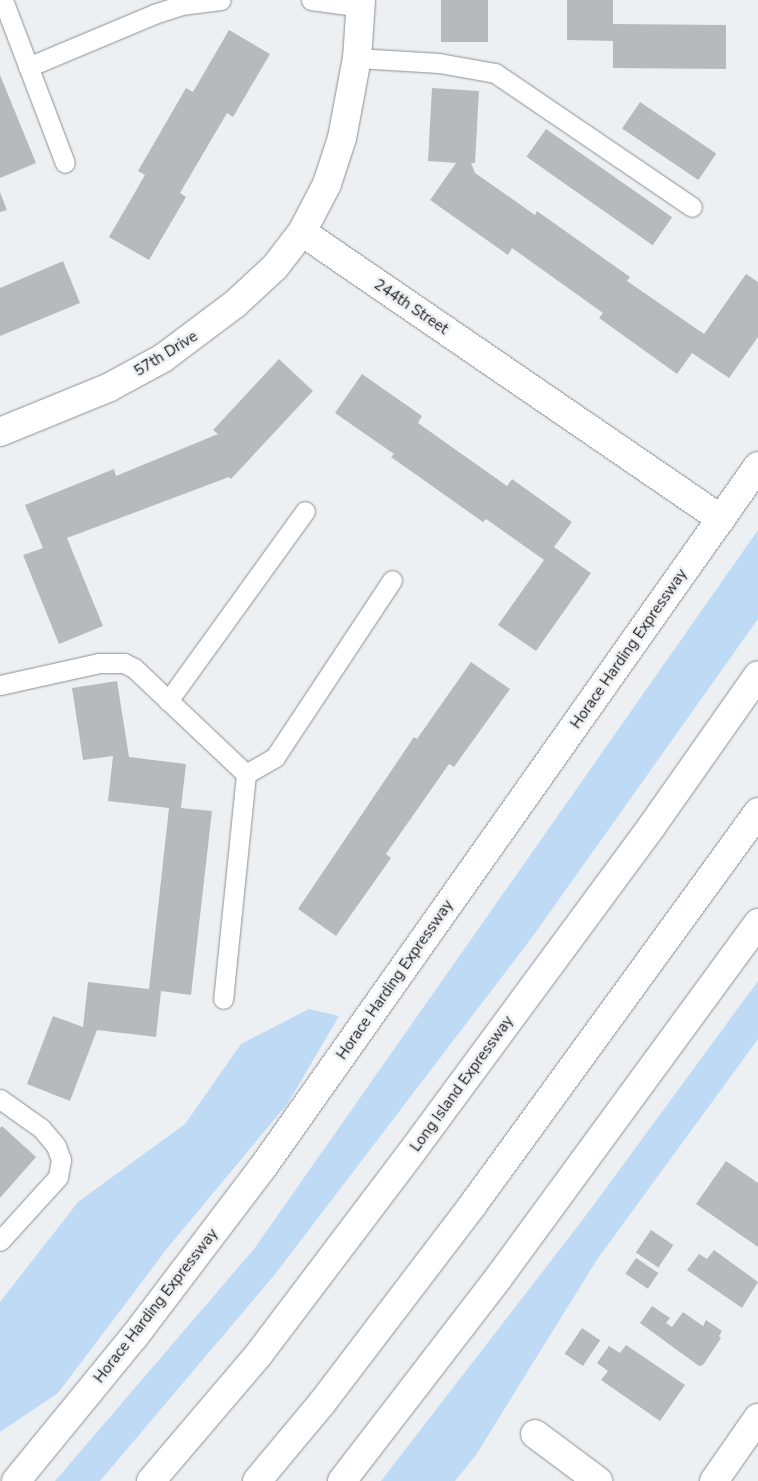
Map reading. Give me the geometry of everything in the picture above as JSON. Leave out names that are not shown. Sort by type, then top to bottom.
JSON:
[{"type":"main road","points":[[302,232],[327,184],[342,138],[357,58],[361,4]]},
{"type":"main road","name":"57th Drive","points":[[0,432],[108,388],[163,358],[235,304],[275,267],[302,232]]},
{"type":"main road","name":"244th Street","points":[[302,232],[721,519]]},
{"type":"main road","name":"Horace Harding Expressway","points":[[16,1481],[134,1337],[263,1167],[758,466]]},
{"type":"main road","name":"Long Island Expressway","points":[[151,1481],[259,1354],[411,1153],[652,826],[758,675]]},
{"type":"main road","points":[[257,1481],[322,1403],[472,1206],[758,812]]},
{"type":"main road","points":[[342,1481],[500,1277],[758,923]]},
{"type":"main road","points":[[714,1481],[758,1418]]},
{"type":"main road","points":[[535,1434],[598,1481]]},
{"type":"lane","points":[[3,0],[65,163]]},
{"type":"lane","points":[[28,66],[154,14],[181,5],[221,0]]},
{"type":"lane","points":[[312,0],[361,4]]},
{"type":"lane","points":[[357,58],[439,63],[495,73],[692,207]]},
{"type":"lane","points":[[168,701],[305,511]]},
{"type":"lane","points":[[246,774],[275,756],[392,580]]},
{"type":"lane","points":[[0,685],[99,663],[124,663],[134,668],[246,774]]},
{"type":"lane","points":[[223,999],[246,774]]},
{"type":"lane","points":[[0,1099],[41,1128],[56,1146],[61,1160],[58,1177],[0,1241]]},
{"type":"shaded area","points":[[758,530],[758,619],[533,936],[276,1273],[100,1481],[55,1481],[254,1249]]},
{"type":"shaded area","points":[[758,981],[758,1039],[596,1261],[476,1455],[455,1481],[381,1481],[587,1214]]},
{"type":"shaded area","points":[[309,1009],[339,1016],[288,1103],[169,1246],[58,1393],[0,1432],[0,1302],[78,1202],[185,1124],[241,1044]]},
{"type":"building","points":[[441,0],[488,0],[488,42],[441,42]]},
{"type":"building","points":[[567,0],[613,0],[613,24],[726,25],[726,69],[613,68],[613,41],[567,40]]},
{"type":"building","points":[[229,30],[270,54],[233,117],[227,113],[180,193],[186,197],[149,260],[109,237],[145,175],[138,171],[186,88],[193,92]]},
{"type":"building","points":[[0,75],[36,163],[0,178]]},
{"type":"building","points":[[432,88],[479,91],[475,163],[471,163],[475,173],[535,215],[537,211],[630,277],[627,281],[704,334],[746,274],[758,282],[758,337],[729,378],[692,353],[677,374],[599,318],[603,313],[512,248],[508,255],[430,200],[456,163],[428,161]]},
{"type":"building","points":[[640,102],[716,153],[698,180],[622,129]]},
{"type":"building","points":[[546,129],[672,217],[653,245],[526,157]]},
{"type":"building","points":[[0,192],[7,210],[0,212]]},
{"type":"building","points":[[63,261],[80,303],[0,336],[0,288]]},
{"type":"building","points":[[279,359],[313,391],[231,479],[229,477],[67,538],[103,626],[59,644],[23,555],[43,548],[25,505],[114,469],[116,476],[218,434],[213,430]]},
{"type":"building","points":[[362,374],[422,416],[418,423],[507,486],[512,479],[572,522],[554,547],[591,573],[536,651],[498,625],[544,560],[486,519],[483,522],[391,457],[394,454],[335,413]]},
{"type":"building","points":[[471,662],[510,689],[454,767],[449,764],[386,854],[391,858],[336,936],[298,909],[414,737],[417,739]]},
{"type":"building","points":[[117,681],[129,757],[186,764],[181,808],[212,811],[191,995],[161,991],[156,1037],[97,1030],[70,1101],[27,1084],[53,1016],[83,1027],[88,982],[149,989],[169,808],[108,801],[113,756],[83,760],[72,688]]},
{"type":"building","points":[[2,1126],[36,1157],[0,1198],[0,1128]]},
{"type":"building","points":[[726,1161],[758,1183],[758,1247],[696,1204]]},
{"type":"building","points":[[651,1230],[673,1245],[658,1267],[636,1252]]},
{"type":"building","points":[[714,1250],[758,1282],[742,1308],[687,1270],[699,1254],[707,1259]]},
{"type":"building","points":[[636,1258],[658,1273],[648,1289],[625,1274]]},
{"type":"building","points":[[652,1306],[670,1318],[666,1323],[672,1327],[683,1312],[703,1326],[706,1320],[722,1331],[719,1336],[721,1338],[703,1365],[699,1366],[640,1323]]},
{"type":"building","points":[[582,1328],[600,1340],[583,1366],[565,1354]]},
{"type":"building","points":[[626,1345],[685,1385],[660,1421],[601,1380],[608,1371],[597,1363],[609,1346],[620,1353]]}]
